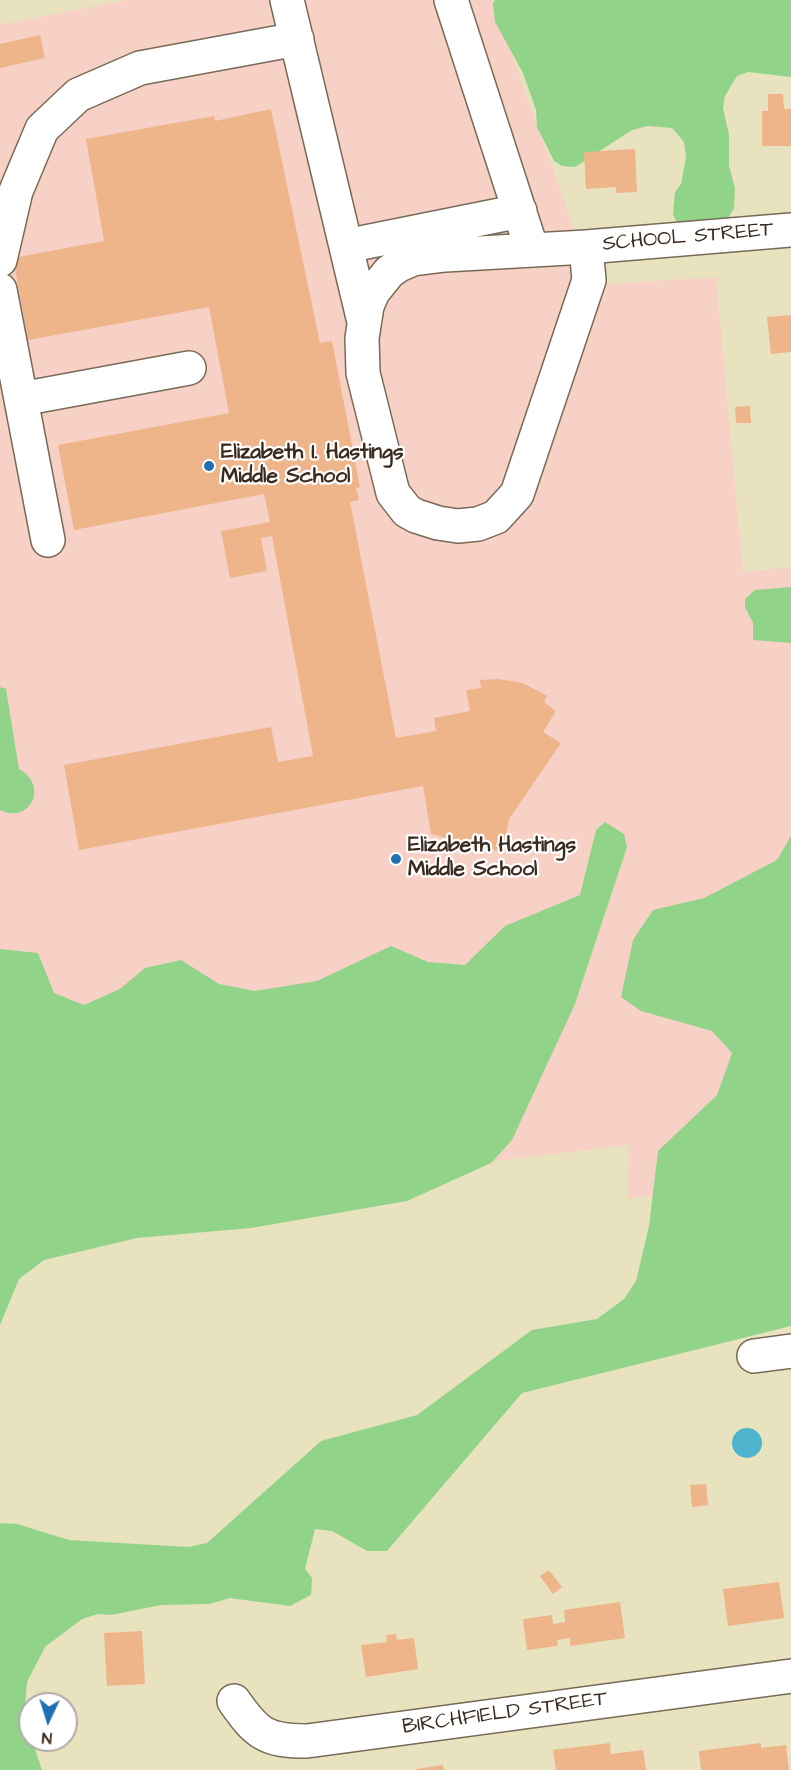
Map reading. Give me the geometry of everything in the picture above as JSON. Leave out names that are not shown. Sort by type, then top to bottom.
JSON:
[{"type":"street","points":[[287,0],[364,322],[363,373],[393,493],[407,511],[427,520],[458,526],[478,524],[496,517],[517,494],[589,280],[586,247]]},
{"type":"street","points":[[451,0],[532,250]]},
{"type":"street","points":[[0,260],[16,191],[42,129],[78,95],[140,68],[297,39]]},
{"type":"street","points":[[346,246],[520,212]]},
{"type":"street","name":"SCHOOL STREET","points":[[364,322],[373,292],[389,272],[413,260],[445,255],[586,247],[791,230]]},
{"type":"street","points":[[0,290],[48,540]]},
{"type":"street","points":[[21,399],[189,369]]},
{"type":"street","points":[[754,1356],[791,1351]]},
{"type":"street","name":"BIRCHFIELD STREET","points":[[234,1701],[250,1724],[262,1734],[283,1741],[306,1741],[791,1676]]},
{"type":"shaded area","name":"Elizabeth Hastings Middle School","points":[[126,0],[492,0],[572,222],[576,286],[716,277],[743,572],[791,567],[791,1178],[627,1199],[629,1145],[0,1221],[0,25]]},
{"type":"green space","points":[[495,0],[791,0],[791,77],[748,72],[737,76],[725,96],[723,108],[729,135],[729,166],[735,188],[734,208],[721,231],[684,234],[673,215],[675,192],[681,184],[686,157],[684,142],[672,128],[648,126],[632,130],[575,167],[562,166],[554,161],[537,127],[536,110],[523,73],[495,22],[493,3]]},
{"type":"green space","points":[[791,587],[791,643],[753,640],[753,623],[745,607],[745,599],[755,590]]},
{"type":"green space","points":[[0,687],[6,689],[19,769],[28,776],[33,785],[32,801],[20,812],[10,813],[0,810]]},
{"type":"green space","points":[[605,822],[624,834],[627,847],[575,1004],[512,1140],[491,1163],[407,1201],[251,1228],[137,1238],[44,1260],[19,1279],[0,1325],[0,949],[38,953],[54,993],[84,1005],[120,989],[145,968],[181,960],[219,984],[255,991],[317,981],[391,946],[428,962],[465,965],[505,926],[580,895],[596,830]]},
{"type":"green space","points":[[791,836],[791,1326],[522,1393],[387,1551],[367,1551],[332,1531],[315,1529],[305,1569],[312,1578],[311,1595],[290,1606],[230,1598],[210,1604],[161,1605],[111,1615],[98,1614],[82,1619],[45,1647],[27,1682],[26,1692],[18,1692],[18,1752],[36,1752],[42,1770],[0,1770],[0,1523],[17,1524],[69,1540],[188,1547],[207,1543],[321,1441],[417,1415],[532,1330],[597,1319],[624,1299],[636,1281],[649,1226],[658,1151],[717,1095],[732,1053],[712,1031],[641,1011],[621,997],[633,940],[653,910],[704,898],[777,860]]},
{"type":"water","points":[[747,1428],[758,1432],[762,1443],[758,1454],[747,1458],[736,1454],[732,1443],[736,1432]]},
{"type":"building","points":[[40,35],[45,58],[0,68],[0,44]]},
{"type":"building","points":[[768,94],[783,94],[784,109],[791,109],[791,146],[762,146],[762,111],[768,111]]},
{"type":"building","name":"Elizabeth I. Hastings Middle School","points":[[271,109],[320,343],[332,341],[360,487],[356,488],[359,500],[350,502],[396,738],[436,731],[434,718],[470,711],[466,690],[481,688],[480,680],[498,679],[523,683],[547,696],[544,702],[556,711],[543,732],[561,743],[509,819],[503,852],[431,834],[423,786],[79,850],[64,765],[271,727],[278,762],[313,756],[272,536],[261,538],[267,571],[230,578],[221,531],[270,522],[264,494],[74,530],[58,445],[229,413],[209,307],[28,340],[13,258],[104,241],[86,139],[214,116],[215,121]]},
{"type":"building","points":[[635,149],[637,192],[616,193],[616,187],[586,189],[584,152]]},
{"type":"building","points":[[791,315],[791,352],[771,354],[767,317]]},
{"type":"building","points":[[750,406],[751,423],[736,423],[735,407]]},
{"type":"building","points":[[706,1484],[708,1505],[692,1507],[690,1485]]},
{"type":"building","points":[[549,1570],[562,1587],[553,1594],[540,1576]]},
{"type":"building","points":[[779,1582],[784,1618],[728,1626],[723,1589]]},
{"type":"building","points":[[620,1602],[625,1638],[570,1646],[570,1638],[557,1640],[558,1646],[527,1650],[523,1619],[552,1615],[553,1624],[565,1622],[564,1610]]},
{"type":"building","points":[[142,1631],[145,1684],[107,1686],[104,1633]]},
{"type":"building","points":[[396,1634],[397,1640],[414,1638],[418,1669],[366,1677],[361,1645],[387,1642],[386,1635]]},
{"type":"building","points":[[610,1743],[611,1754],[643,1750],[646,1770],[556,1770],[553,1750]]},
{"type":"building","points":[[761,1743],[761,1748],[786,1745],[789,1770],[701,1770],[699,1751]]},
{"type":"building","points":[[443,1765],[444,1770],[416,1770],[416,1769]]},
{"type":"place","name":"Elizabeth I. Hastings Middle School","points":[[209,466]]},
{"type":"place","name":"Elizabeth Hastings Middle School","points":[[396,859]]}]
